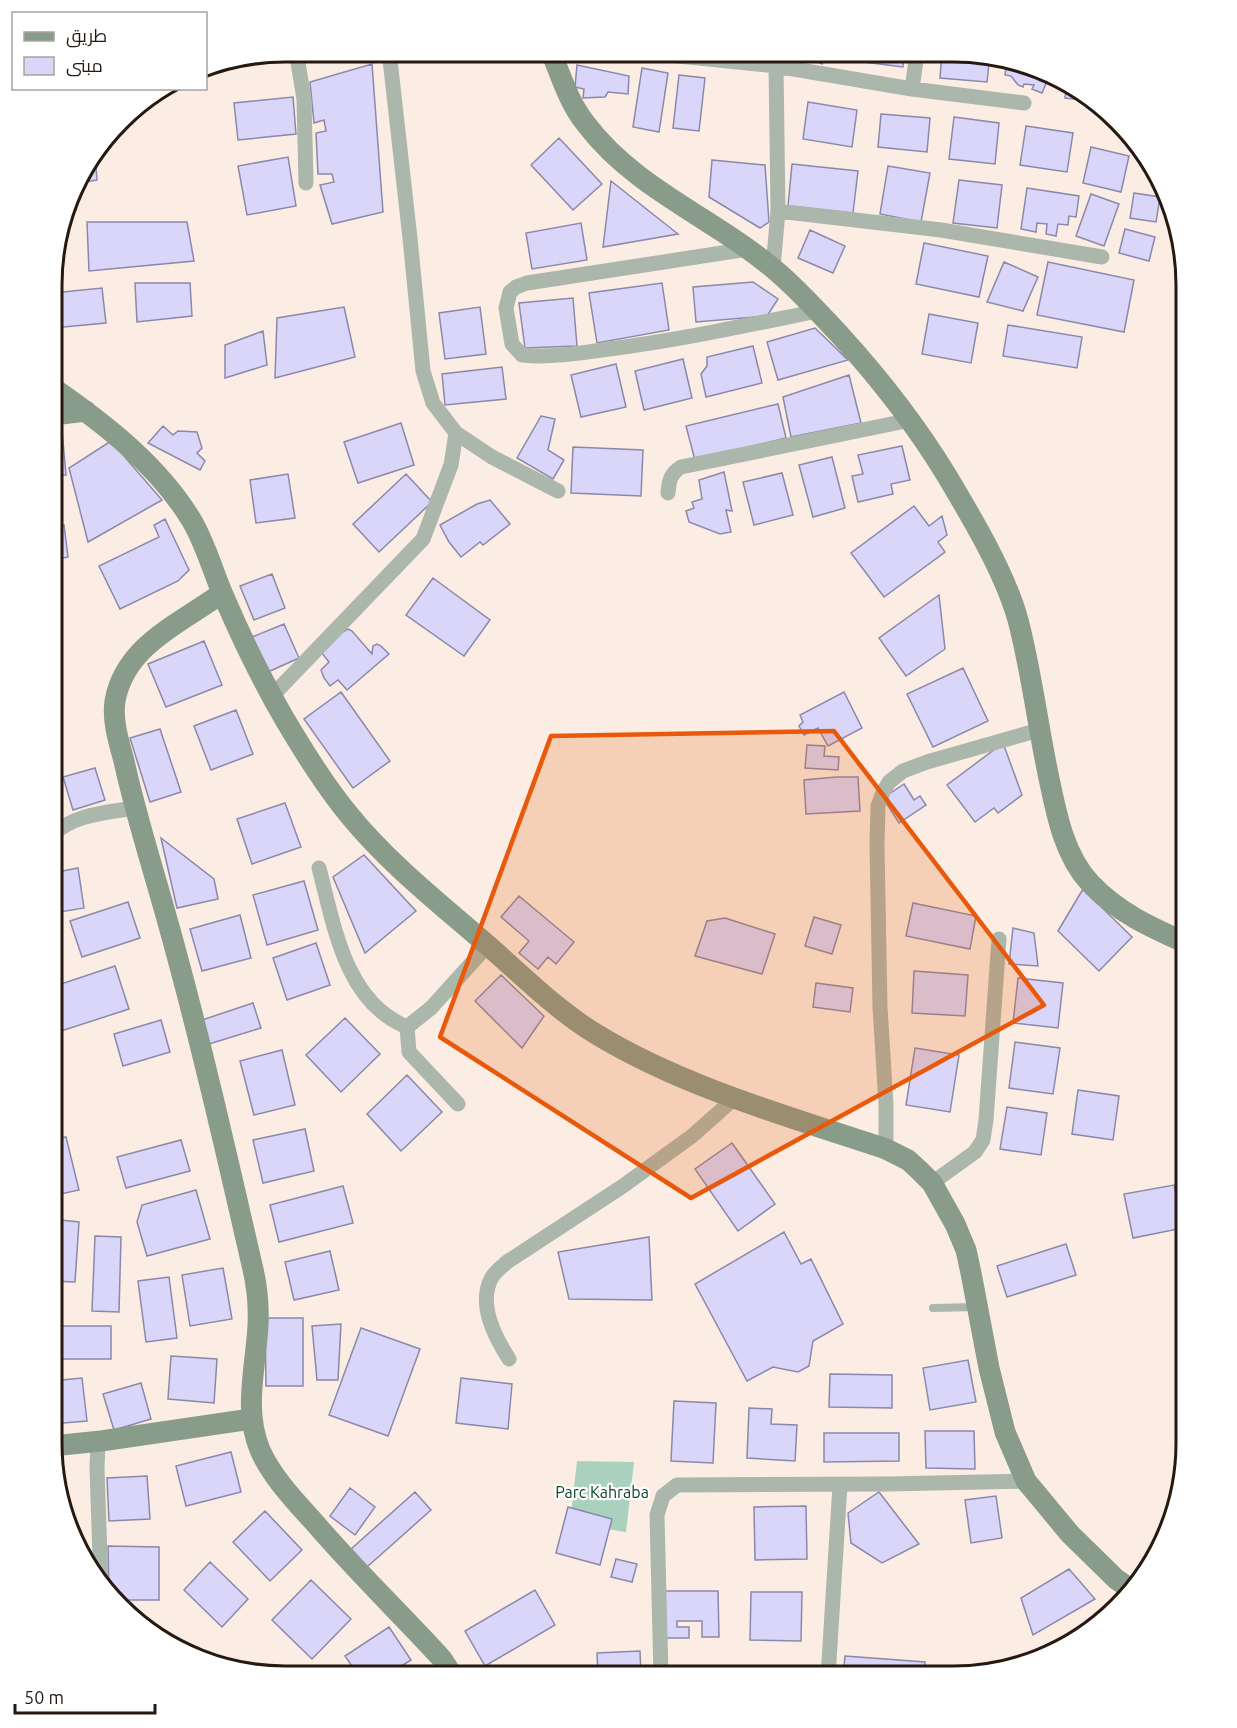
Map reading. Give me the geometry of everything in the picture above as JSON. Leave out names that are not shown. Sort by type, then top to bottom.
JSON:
[{"type":"street","points":[[298,62],[304,99],[306,183]]},
{"type":"street","points":[[390,62],[423,371],[433,403],[456,433],[492,457],[558,491]]},
{"type":"street","points":[[555,62],[575,108],[585,123],[622,164],[773,267],[818,311],[878,377],[910,420],[962,501],[1003,580],[1019,627],[1058,824],[1070,851],[1087,880],[1110,902],[1147,927],[1176,939]]},
{"type":"street","points":[[773,267],[778,210],[777,62]]},
{"type":"street","points":[[790,62],[912,89],[1024,103]]},
{"type":"street","points":[[912,89],[916,62]]},
{"type":"street","points":[[778,210],[941,230],[1102,257]]},
{"type":"street","points":[[748,249],[527,283],[516,287],[507,299],[506,308],[512,344],[522,355],[536,357],[594,351],[655,343],[818,311]]},
{"type":"street","points":[[62,394],[86,411],[142,459],[182,507],[200,537],[242,637],[272,696],[306,754],[349,816],[395,864],[552,1002],[596,1034],[698,1084],[886,1149],[908,1160],[932,1184],[955,1224],[966,1250],[988,1368],[1005,1432],[1026,1481],[1070,1534],[1125,1585]]},
{"type":"street","points":[[62,414],[86,411]]},
{"type":"street","points":[[668,493],[669,480],[674,471],[681,467],[910,420]]},
{"type":"street","points":[[272,696],[423,539],[451,465],[456,433]]},
{"type":"street","points":[[222,593],[149,642],[125,673],[115,702],[116,727],[134,808],[166,912],[258,1295],[257,1342],[251,1387],[251,1419],[266,1462],[290,1495],[447,1666]]},
{"type":"street","points":[[886,1149],[886,1104],[880,1008],[877,844],[878,806],[883,792],[890,782],[903,771],[1039,730]]},
{"type":"street","points":[[62,826],[81,817],[134,808]]},
{"type":"street","points":[[319,868],[342,952],[349,969],[362,990],[384,1015],[407,1027]]},
{"type":"street","points":[[932,1184],[975,1152],[983,1140],[999,939]]},
{"type":"street","points":[[407,1027],[431,1008],[488,945]]},
{"type":"street","points":[[407,1027],[409,1052],[458,1104]]},
{"type":"street","points":[[509,1359],[498,1341],[485,1296],[492,1277],[507,1262],[623,1186],[692,1136],[736,1097]]},
{"type":"street","points":[[62,1445],[98,1442],[251,1419]]},
{"type":"street","points":[[98,1442],[100,1569]]},
{"type":"street","points":[[661,1666],[657,1515],[663,1496],[677,1485],[840,1485],[1026,1481]]},
{"type":"street","points":[[829,1666],[840,1485]]},
{"type":"lane","points":[[933,1308],[978,1307]]},
{"type":"highlighted area","points":[[834,731],[1044,1005],[691,1198],[440,1037],[551,736]]},
{"type":"green space","name":"Parc Kahraba","points":[[577,1461],[634,1462],[626,1532],[570,1523]]},
{"type":"building","points":[[864,62],[903,62],[903,67]]},
{"type":"building","points":[[941,62],[989,64],[987,82],[940,78]]},
{"type":"building","points":[[372,64],[383,212],[332,224],[320,185],[334,182],[332,174],[318,174],[316,133],[326,131],[324,120],[314,123],[310,82]]},
{"type":"building","points":[[577,65],[629,76],[628,94],[608,92],[605,97],[583,98],[584,89],[575,87]]},
{"type":"building","points":[[642,68],[668,73],[659,132],[633,127]]},
{"type":"building","points":[[1006,68],[1047,82],[1042,93],[1032,89],[1034,85],[1024,84],[1023,87],[1018,85],[1011,76],[1005,75]]},
{"type":"building","points":[[679,75],[705,78],[699,131],[673,128]]},
{"type":"building","points":[[1066,92],[1076,99],[1065,98]]},
{"type":"building","points":[[293,97],[296,134],[238,140],[234,103]]},
{"type":"building","points":[[808,102],[857,110],[852,147],[803,139]]},
{"type":"building","points":[[881,114],[930,118],[927,152],[878,147]]},
{"type":"building","points":[[954,117],[999,123],[995,164],[949,159]]},
{"type":"building","points":[[1026,126],[1073,133],[1067,172],[1020,165]]},
{"type":"building","points":[[559,138],[602,184],[573,210],[531,165]]},
{"type":"building","points":[[1091,147],[1129,156],[1121,192],[1083,183]]},
{"type":"building","points":[[288,157],[296,206],[247,215],[238,166]]},
{"type":"building","points":[[712,160],[765,165],[769,222],[760,228],[709,197]]},
{"type":"building","points":[[792,164],[858,171],[853,213],[788,206]]},
{"type":"building","points":[[96,166],[97,180],[86,182]]},
{"type":"building","points":[[888,166],[930,173],[921,222],[880,214]]},
{"type":"building","points":[[959,180],[1002,185],[997,228],[953,223]]},
{"type":"building","points":[[611,181],[678,234],[603,247]]},
{"type":"building","points":[[1027,188],[1079,196],[1076,217],[1069,216],[1068,225],[1058,224],[1056,236],[1046,234],[1047,224],[1037,223],[1036,232],[1021,229]]},
{"type":"building","points":[[1134,193],[1158,197],[1159,200],[1156,222],[1130,218]]},
{"type":"building","points":[[1091,194],[1119,204],[1104,246],[1076,236]]},
{"type":"building","points":[[87,222],[187,222],[194,261],[89,271]]},
{"type":"building","points":[[581,223],[587,260],[532,269],[526,233]]},
{"type":"building","points":[[1125,229],[1155,237],[1149,261],[1119,253]]},
{"type":"building","points":[[810,230],[845,246],[833,273],[798,258]]},
{"type":"building","points":[[924,243],[988,256],[979,297],[916,284]]},
{"type":"building","points":[[1004,262],[1038,277],[1023,311],[987,302]]},
{"type":"building","points":[[1048,262],[1134,280],[1124,332],[1037,315]]},
{"type":"building","points":[[753,282],[778,299],[767,316],[696,322],[693,287]]},
{"type":"building","points":[[135,283],[190,283],[192,316],[137,322]]},
{"type":"building","points":[[662,283],[669,330],[597,343],[589,293]]},
{"type":"building","points":[[102,288],[106,323],[62,327],[62,292]]},
{"type":"building","points":[[573,298],[577,346],[525,348],[519,303]]},
{"type":"building","points":[[344,307],[355,357],[275,378],[277,318]]},
{"type":"building","points":[[480,307],[486,354],[445,359],[439,313]]},
{"type":"building","points":[[929,314],[978,323],[971,363],[922,354]]},
{"type":"building","points":[[1008,325],[1082,337],[1077,368],[1003,356]]},
{"type":"building","points":[[815,328],[848,360],[778,380],[767,342]]},
{"type":"building","points":[[263,331],[267,365],[225,378],[225,345]]},
{"type":"building","points":[[753,346],[762,383],[706,397],[701,374],[707,366],[707,357]]},
{"type":"building","points":[[683,359],[692,398],[644,410],[635,371]]},
{"type":"building","points":[[616,364],[626,407],[581,417],[571,375]]},
{"type":"building","points":[[502,367],[506,399],[445,405],[442,374]]},
{"type":"building","points":[[849,375],[861,423],[791,437],[783,397]]},
{"type":"building","points":[[778,404],[786,438],[695,460],[686,426]]},
{"type":"building","points":[[541,416],[555,419],[548,450],[564,460],[553,479],[517,458]]},
{"type":"building","points":[[401,423],[414,465],[358,483],[344,442]]},
{"type":"building","points":[[163,426],[173,435],[178,431],[197,432],[202,448],[197,453],[205,461],[200,470],[148,443]]},
{"type":"building","points":[[62,430],[66,475],[62,475]]},
{"type":"building","points":[[111,441],[162,500],[88,542],[69,468]]},
{"type":"building","points":[[902,446],[910,480],[891,484],[893,494],[858,502],[852,476],[863,474],[858,455]]},
{"type":"building","points":[[573,447],[643,450],[641,496],[571,493]]},
{"type":"building","points":[[832,457],[845,508],[813,517],[799,465]]},
{"type":"building","points":[[724,472],[732,511],[726,510],[731,532],[720,534],[689,522],[686,511],[694,508],[692,502],[702,499],[699,480]]},
{"type":"building","points":[[782,473],[793,515],[754,525],[743,482]]},
{"type":"building","points":[[288,474],[295,518],[256,523],[250,480]]},
{"type":"building","points":[[406,474],[432,502],[379,552],[353,524]]},
{"type":"building","points":[[490,500],[510,524],[483,545],[480,542],[461,557],[449,542],[440,525],[477,504]]},
{"type":"building","points":[[914,506],[929,526],[942,516],[947,535],[938,542],[945,552],[884,597],[851,553]]},
{"type":"building","points":[[165,519],[189,570],[178,581],[120,609],[99,566],[159,537],[154,525]]},
{"type":"building","points":[[62,525],[64,525],[68,557],[62,558]]},
{"type":"building","points":[[272,574],[285,608],[254,620],[240,586]]},
{"type":"building","points":[[433,578],[490,620],[464,656],[406,615]]},
{"type":"building","points":[[939,595],[945,649],[906,676],[879,638]]},
{"type":"building","points":[[284,624],[299,658],[268,672],[252,637]]},
{"type":"building","points":[[348,629],[372,654],[373,646],[377,644],[389,654],[347,690],[338,680],[330,686],[324,678],[321,670],[329,662],[321,652],[328,640]]},
{"type":"building","points":[[204,641],[222,685],[166,707],[148,664]]},
{"type":"building","points":[[963,668],[988,721],[933,747],[907,694]]},
{"type":"building","points":[[341,692],[390,761],[353,788],[304,719]]},
{"type":"building","points":[[844,692],[862,728],[828,746],[818,728],[804,735],[799,726],[803,722],[800,715]]},
{"type":"building","points":[[236,710],[253,754],[211,770],[194,726]]},
{"type":"building","points":[[160,729],[181,792],[150,802],[130,738]]},
{"type":"building","points":[[1003,743],[1022,795],[998,813],[994,808],[975,822],[947,785]]},
{"type":"building","points":[[807,745],[825,746],[824,756],[839,757],[838,770],[805,768]]},
{"type":"building","points":[[95,768],[105,800],[73,810],[63,777]]},
{"type":"building","points":[[858,777],[860,811],[806,814],[804,780]]},
{"type":"building","points":[[904,784],[914,800],[920,796],[926,805],[899,823],[883,798]]},
{"type":"building","points":[[285,803],[301,847],[252,864],[237,819]]},
{"type":"building","points":[[161,838],[214,879],[218,899],[177,908]]},
{"type":"building","points":[[364,855],[416,911],[365,953],[333,877]]},
{"type":"building","points":[[78,868],[84,908],[62,912],[62,871]]},
{"type":"building","points":[[304,881],[318,930],[267,945],[253,895]]},
{"type":"building","points":[[1083,889],[1132,937],[1099,971],[1058,931]]},
{"type":"building","points":[[519,896],[574,942],[556,964],[548,957],[538,969],[519,953],[529,941],[501,917]]},
{"type":"building","points":[[128,902],[140,938],[82,957],[70,921]]},
{"type":"building","points":[[913,903],[976,916],[970,949],[906,936]]},
{"type":"building","points":[[240,915],[251,958],[202,971],[190,929]]},
{"type":"building","points":[[814,917],[841,925],[832,954],[805,946]]},
{"type":"building","points":[[725,918],[775,934],[762,974],[695,956],[707,921]]},
{"type":"building","points":[[1013,928],[1034,933],[1038,966],[1009,964]]},
{"type":"building","points":[[316,943],[330,985],[287,1000],[273,958]]},
{"type":"building","points":[[115,966],[129,1009],[62,1031],[62,984]]},
{"type":"building","points":[[914,971],[968,975],[965,1016],[912,1013]]},
{"type":"building","points":[[501,975],[544,1016],[522,1048],[475,1001]]},
{"type":"building","points":[[1018,978],[1063,983],[1058,1028],[1013,1023]]},
{"type":"building","points":[[816,983],[853,988],[850,1012],[813,1007]]},
{"type":"building","points":[[253,1003],[261,1028],[209,1044],[202,1020]]},
{"type":"building","points":[[345,1018],[380,1054],[341,1092],[306,1055]]},
{"type":"building","points":[[161,1020],[170,1052],[123,1066],[114,1034]]},
{"type":"building","points":[[1015,1042],[1060,1048],[1053,1094],[1009,1088]]},
{"type":"building","points":[[915,1048],[959,1055],[950,1112],[906,1105]]},
{"type":"building","points":[[282,1050],[295,1105],[254,1115],[240,1061]]},
{"type":"building","points":[[407,1075],[442,1112],[401,1151],[367,1114]]},
{"type":"building","points":[[1078,1090],[1119,1096],[1113,1140],[1072,1134]]},
{"type":"building","points":[[1007,1107],[1047,1113],[1041,1155],[1000,1149]]},
{"type":"building","points":[[305,1129],[314,1171],[263,1183],[253,1140]]},
{"type":"building","points":[[66,1137],[79,1190],[62,1194],[62,1138]]},
{"type":"building","points":[[181,1140],[190,1171],[126,1188],[117,1157]]},
{"type":"building","points":[[732,1143],[775,1204],[738,1231],[695,1169]]},
{"type":"building","points":[[1174,1185],[1176,1229],[1133,1238],[1124,1194]]},
{"type":"building","points":[[343,1186],[353,1223],[279,1242],[270,1205]]},
{"type":"building","points":[[196,1190],[210,1239],[147,1256],[137,1222],[142,1205]]},
{"type":"building","points":[[62,1220],[79,1222],[75,1282],[62,1281]]},
{"type":"building","points":[[784,1232],[801,1264],[811,1259],[843,1324],[813,1341],[809,1366],[798,1372],[773,1367],[747,1381],[695,1284]]},
{"type":"building","points":[[95,1236],[121,1237],[119,1312],[92,1311]]},
{"type":"building","points":[[649,1237],[652,1300],[569,1299],[558,1252]]},
{"type":"building","points":[[1066,1244],[1076,1275],[1007,1297],[997,1266]]},
{"type":"building","points":[[330,1251],[339,1290],[294,1300],[285,1262]]},
{"type":"building","points":[[223,1268],[232,1319],[190,1326],[182,1275]]},
{"type":"building","points":[[169,1277],[177,1338],[146,1342],[138,1281]]},
{"type":"building","points":[[265,1318],[303,1318],[303,1386],[266,1386]]},
{"type":"building","points":[[341,1324],[338,1380],[317,1380],[312,1326]]},
{"type":"building","points":[[62,1326],[111,1326],[111,1359],[62,1359]]},
{"type":"building","points":[[361,1328],[420,1349],[388,1436],[329,1415]]},
{"type":"building","points":[[171,1356],[217,1359],[214,1403],[168,1399]]},
{"type":"building","points":[[968,1360],[976,1402],[930,1410],[923,1368]]},
{"type":"building","points":[[830,1374],[892,1375],[892,1408],[829,1407]]},
{"type":"building","points":[[82,1378],[87,1421],[62,1423],[62,1380]]},
{"type":"building","points":[[461,1378],[512,1384],[508,1429],[456,1423]]},
{"type":"building","points":[[141,1383],[151,1419],[114,1430],[103,1394]]},
{"type":"building","points":[[674,1401],[716,1403],[713,1463],[671,1461]]},
{"type":"building","points":[[749,1408],[772,1409],[771,1424],[797,1425],[795,1461],[747,1458]]},
{"type":"building","points":[[925,1431],[974,1431],[975,1469],[926,1468]]},
{"type":"building","points":[[824,1433],[899,1433],[899,1461],[824,1462]]},
{"type":"building","points":[[231,1452],[241,1492],[186,1506],[176,1466]]},
{"type":"building","points":[[147,1476],[150,1519],[109,1521],[107,1478]]},
{"type":"building","points":[[350,1488],[375,1507],[355,1535],[330,1516]]},
{"type":"building","points":[[415,1492],[431,1510],[367,1567],[351,1549]]},
{"type":"building","points":[[879,1492],[919,1544],[882,1563],[851,1543],[848,1513]]},
{"type":"building","points":[[996,1496],[1002,1538],[971,1543],[965,1500]]},
{"type":"building","points":[[806,1506],[807,1559],[755,1560],[754,1507]]},
{"type":"building","points":[[568,1507],[612,1519],[600,1565],[556,1553]]},
{"type":"building","points":[[265,1511],[302,1550],[270,1581],[233,1542]]},
{"type":"building","points":[[108,1546],[159,1547],[159,1600],[126,1600],[109,1580]]},
{"type":"building","points":[[616,1559],[637,1564],[632,1582],[611,1577]]},
{"type":"building","points":[[210,1562],[248,1599],[222,1627],[184,1590]]},
{"type":"building","points":[[1069,1569],[1095,1599],[1033,1635],[1021,1598]]},
{"type":"building","points":[[311,1580],[351,1619],[312,1659],[272,1620]]},
{"type":"building","points":[[535,1590],[555,1625],[485,1666],[465,1631]]},
{"type":"building","points":[[662,1591],[718,1591],[719,1637],[702,1637],[702,1621],[677,1621],[677,1627],[689,1627],[689,1638],[662,1638]]},
{"type":"building","points":[[751,1592],[802,1592],[801,1641],[750,1640]]},
{"type":"building","points":[[389,1627],[411,1660],[401,1666],[352,1666],[345,1656]]},
{"type":"building","points":[[640,1651],[641,1666],[598,1666],[597,1653]]},
{"type":"building","points":[[845,1656],[925,1662],[925,1666],[844,1666]]}]
